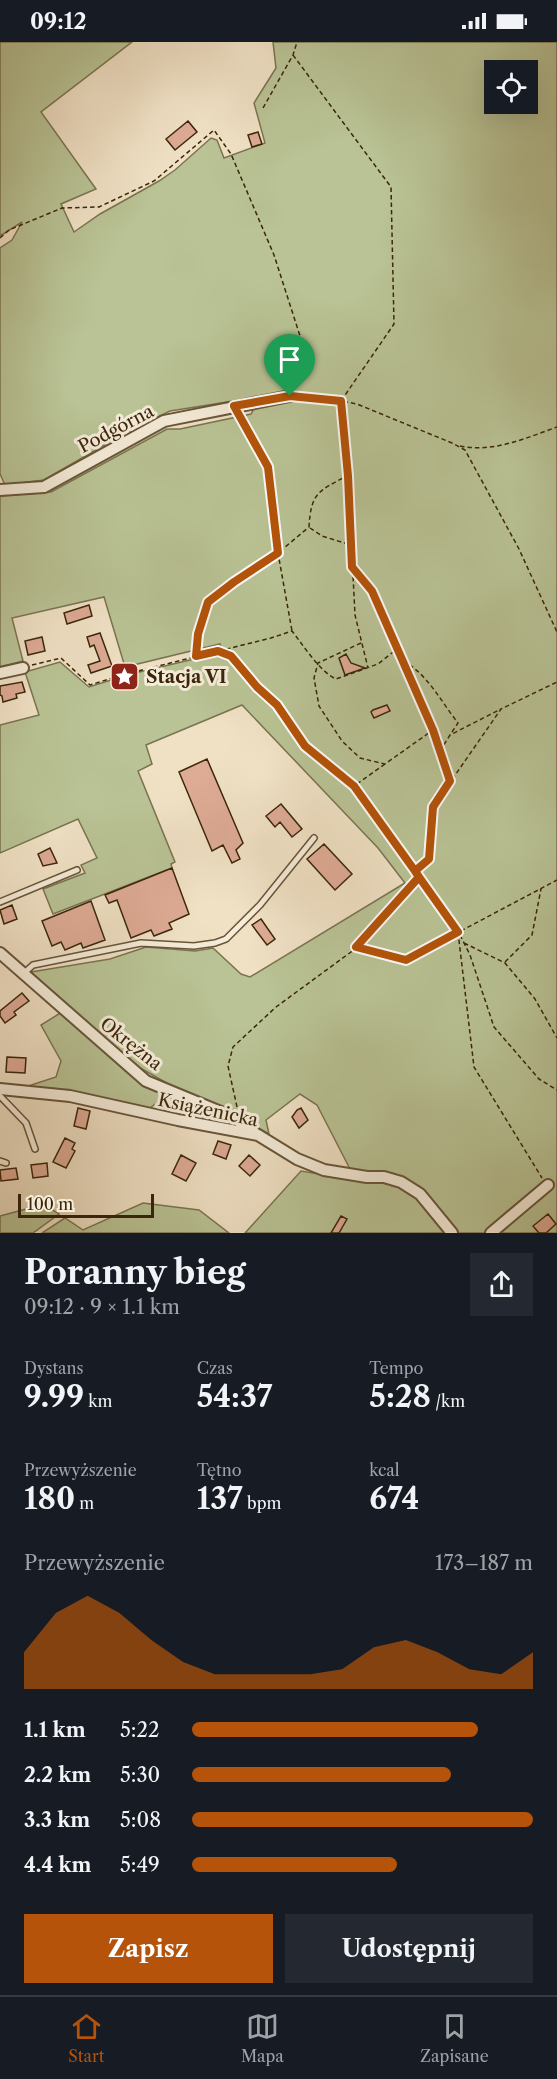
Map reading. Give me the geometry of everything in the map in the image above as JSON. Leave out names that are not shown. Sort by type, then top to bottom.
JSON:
[{"type":"street","name":"Podgórna","points":[[0,490],[44,487],[164,421],[290,396]]},
{"type":"street","points":[[0,673],[24,668]]},
{"type":"street","name":"Okrężna","points":[[0,953],[22,975],[146,1081],[240,1121],[258,1135]]},
{"type":"street","name":"Książenicka","points":[[0,1089],[70,1096],[258,1135],[297,1159],[324,1170],[367,1177],[384,1177],[401,1182],[420,1194],[452,1233]]},
{"type":"street","points":[[231,1130],[240,1121]]},
{"type":"street","points":[[491,1233],[548,1185]]},
{"type":"lane","points":[[22,975],[33,965],[141,942],[194,946],[226,939],[260,905],[314,838]]},
{"type":"lane","points":[[0,902],[77,870]]},
{"type":"lane","points":[[0,1096],[26,1123],[35,1149]]},
{"type":"path","points":[[263,108],[293,55],[297,42]]},
{"type":"path","points":[[293,55],[391,187],[394,324],[341,401],[348,476],[355,615],[368,668]]},
{"type":"path","points":[[0,238],[9,230],[62,208],[99,207],[154,182],[214,130],[231,154],[274,255],[300,336],[290,396],[357,404],[465,450],[514,539],[557,632]]},
{"type":"path","points":[[234,406],[268,467],[278,553],[292,631],[318,663],[336,680],[378,664],[397,649]]},
{"type":"path","points":[[456,445],[477,449],[495,447],[557,427]]},
{"type":"path","points":[[196,656],[198,634],[208,602],[278,553],[309,527],[310,507],[322,489],[348,476]]},
{"type":"path","points":[[309,527],[322,536],[351,545]]},
{"type":"path","points":[[352,567],[372,591],[433,730],[450,781]]},
{"type":"path","points":[[24,668],[61,658],[90,686],[122,675],[292,631]]},
{"type":"path","points":[[362,642],[318,663],[314,678],[319,706],[342,741],[360,758],[385,764]]},
{"type":"path","points":[[218,651],[231,656],[257,687],[277,705],[305,746],[354,786],[458,932],[494,1027],[539,1079],[557,1090]]},
{"type":"path","points":[[402,661],[411,665],[423,677],[458,723],[440,751]]},
{"type":"path","points":[[450,735],[557,682]]},
{"type":"path","points":[[415,871],[429,859],[433,807],[501,709]]},
{"type":"path","points":[[354,786],[433,730]]},
{"type":"path","points":[[240,1121],[228,1066],[233,1047],[276,1007],[356,947],[419,877]]},
{"type":"path","points":[[356,947],[406,960],[557,880]]},
{"type":"path","points":[[505,963],[532,935],[541,889]]},
{"type":"path","points":[[458,932],[474,1066],[540,1176],[548,1185]]},
{"type":"path","points":[[464,943],[505,963],[535,999],[557,1038]]},
{"type":"green space","points":[[0,42],[132,42],[41,112],[96,189],[61,204],[74,232],[100,214],[159,181],[211,138],[217,140],[224,158],[265,143],[254,103],[276,68],[273,42],[557,42],[557,1233],[245,1233],[301,1171],[349,1179],[351,1171],[317,1105],[300,1094],[266,1120],[269,1134],[219,1106],[172,1086],[133,1064],[31,972],[110,959],[146,947],[195,951],[213,948],[241,974],[250,977],[405,883],[378,848],[242,705],[146,745],[152,764],[138,771],[175,862],[171,864],[172,868],[53,914],[43,889],[85,873],[81,865],[97,858],[78,819],[0,853],[0,725],[39,715],[25,672],[60,662],[89,687],[127,675],[215,654],[224,657],[220,644],[125,667],[104,597],[12,618],[23,661],[0,667],[0,496],[51,492],[167,429],[180,429],[251,414],[260,397],[170,411],[129,431],[44,480],[5,485],[0,474],[0,248],[12,240],[22,222],[0,236]]},
{"type":"green space","points":[[62,1012],[168,1094],[150,1108],[95,1097],[19,1089],[56,1077],[61,1061],[41,1025]]},
{"type":"green space","points":[[143,1203],[199,1210],[229,1233],[42,1233],[65,1218],[83,1230]]},
{"type":"green space","points":[[44,1204],[59,1214],[33,1233],[0,1233],[0,1216]]},
{"type":"building","points":[[188,121],[197,132],[175,150],[166,139]]},
{"type":"building","points":[[258,132],[262,144],[252,147],[248,135]]},
{"type":"building","points":[[89,605],[92,616],[67,624],[64,613]]},
{"type":"building","points":[[100,633],[112,666],[91,673],[88,665],[100,661],[94,645],[90,647],[87,637]]},
{"type":"building","points":[[42,637],[45,651],[28,655],[25,641]]},
{"type":"building","points":[[346,654],[351,663],[365,668],[345,675],[339,658]]},
{"type":"building","points":[[22,682],[25,692],[16,694],[17,698],[3,702],[0,686]]},
{"type":"building","points":[[387,705],[390,711],[374,718],[371,712],[373,710]]},
{"type":"building","points":[[207,759],[243,843],[236,850],[240,859],[232,863],[223,845],[212,851],[179,772]]},
{"type":"building","points":[[281,804],[302,829],[292,837],[280,822],[275,827],[266,816]]},
{"type":"building","points":[[324,844],[352,874],[335,890],[307,859]]},
{"type":"building","points":[[50,848],[57,863],[43,866],[38,854]]},
{"type":"building","points":[[172,868],[189,914],[169,923],[172,929],[154,936],[151,930],[131,938],[117,900],[109,903],[105,895]]},
{"type":"building","points":[[91,901],[105,940],[83,948],[81,943],[65,950],[61,942],[52,946],[42,921]]},
{"type":"building","points":[[12,905],[17,919],[4,924],[0,910]]},
{"type":"building","points":[[261,919],[275,939],[267,945],[252,925]]},
{"type":"building","points":[[22,993],[29,1001],[14,1012],[16,1015],[5,1023],[0,1016],[0,1011]]},
{"type":"building","points":[[7,1057],[26,1058],[25,1073],[6,1072]]},
{"type":"building","points":[[78,1108],[90,1111],[86,1129],[74,1126]]},
{"type":"building","points":[[301,1108],[308,1120],[299,1128],[292,1117]]},
{"type":"building","points":[[65,1138],[75,1143],[72,1149],[75,1151],[66,1168],[53,1162]]},
{"type":"building","points":[[218,1141],[231,1145],[226,1159],[213,1154]]},
{"type":"building","points":[[181,1155],[196,1163],[186,1181],[172,1174]]},
{"type":"building","points":[[249,1155],[260,1165],[250,1176],[239,1166]]},
{"type":"building","points":[[47,1163],[48,1176],[33,1178],[31,1165]]},
{"type":"building","points":[[16,1168],[18,1179],[1,1181],[0,1170]]},
{"type":"building","points":[[548,1214],[556,1224],[546,1233],[539,1233],[533,1226]]},
{"type":"building","points":[[341,1216],[347,1219],[339,1233],[331,1233]]},
{"type":"place","name":"Stacja VI","points":[[125,677]]},
{"type":"route","points":[[290,396],[234,406],[268,467],[278,553],[208,602],[198,634],[196,656],[218,651],[231,656],[257,687],[277,705],[305,746],[354,786],[415,871],[419,877],[356,947],[406,960],[458,932],[415,871],[429,859],[433,807],[450,781],[433,730],[372,591],[352,567],[348,476],[341,401],[290,396]]}]
